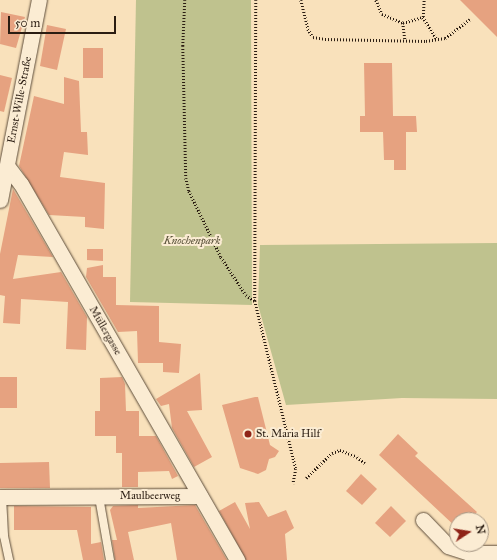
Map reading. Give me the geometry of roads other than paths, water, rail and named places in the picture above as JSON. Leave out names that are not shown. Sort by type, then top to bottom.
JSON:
[{"type":"street","name":"Ernst-Wille-Straße","points":[[0,200],[8,166],[39,0]]},
{"type":"street","name":"Müllergasse","points":[[8,166],[21,184],[237,560]]},
{"type":"street","name":"Maulbeerweg","points":[[1,497],[200,496]]},
{"type":"street","points":[[424,520],[448,546],[469,553],[497,553]]},
{"type":"lane","points":[[99,496],[110,560]]},
{"type":"lane","name":"Maulbeerweg","points":[[1,497],[4,536],[9,560]]},
{"type":"place","name":"St. Maria Hilf","points":[[248,434]]},
{"type":"park label","name":"Knochenpark","points":[[192,241]]}]
